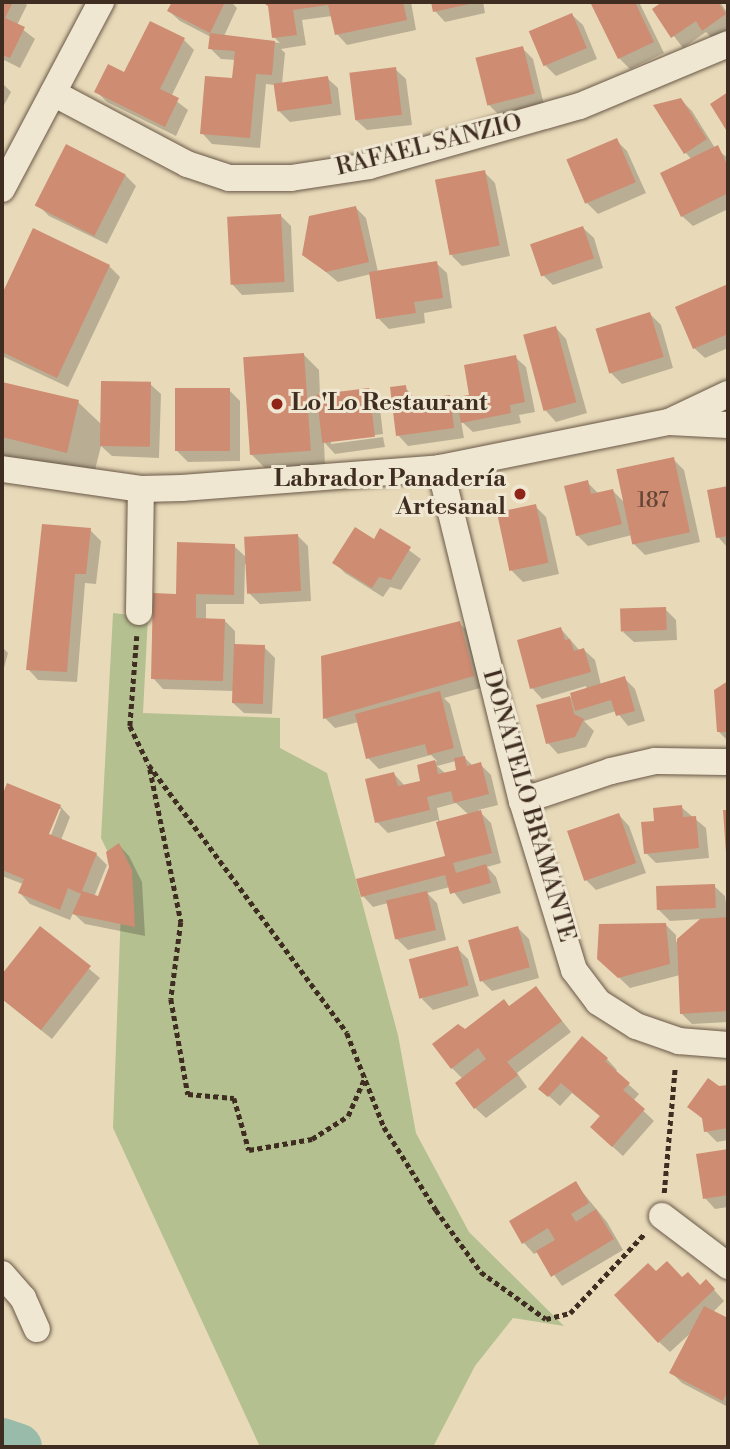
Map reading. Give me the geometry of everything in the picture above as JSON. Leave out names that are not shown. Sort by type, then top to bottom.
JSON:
[{"type":"street","points":[[2,190],[101,2]]},
{"type":"street","name":"RAFAEL SANZIO","points":[[52,93],[187,164],[229,178],[291,178],[369,166],[580,106],[728,44]]},
{"type":"street","points":[[669,422],[728,394]]},
{"type":"street","points":[[2,469],[141,489],[440,467],[669,422],[728,425]]},
{"type":"street","name":"DONATELO BRAMANTE","points":[[440,467],[522,801],[574,970],[598,1002],[636,1026],[679,1041],[728,1045]]},
{"type":"street","points":[[139,612],[141,489]]},
{"type":"street","points":[[522,801],[611,771],[655,761],[728,762]]},
{"type":"street","points":[[662,1216],[728,1266]]},
{"type":"street","points":[[2,1274],[23,1298],[37,1329]]},
{"type":"path","points":[[139,612],[130,726],[149,765],[347,1033],[384,1127],[436,1210],[481,1272],[546,1319],[570,1312],[662,1216],[679,1041]]},
{"type":"path","points":[[149,765],[181,922],[172,999],[188,1094],[234,1098],[249,1150],[312,1139],[348,1116],[365,1076]]},
{"type":"green space","points":[[113,613],[148,617],[143,713],[280,718],[280,748],[327,773],[398,1035],[416,1133],[469,1232],[564,1326],[513,1318],[475,1366],[433,1447],[260,1447],[113,1128],[122,881],[101,838]]},
{"type":"building","points":[[2,2],[13,2],[5,18],[25,27],[10,58],[2,55]]},
{"type":"building","points":[[172,2],[225,2],[210,33],[167,11]]},
{"type":"building","points":[[262,2],[403,2],[407,20],[335,35],[328,5],[293,10],[297,35],[272,38],[268,6]]},
{"type":"building","points":[[431,2],[474,2],[474,3],[433,12]]},
{"type":"building","points":[[590,2],[635,2],[654,42],[618,59]]},
{"type":"building","points":[[662,2],[718,2],[726,14],[702,31],[696,21],[671,38],[652,9]]},
{"type":"building","points":[[572,13],[587,48],[544,66],[529,31]]},
{"type":"building","points":[[150,21],[185,38],[160,89],[179,98],[165,127],[94,92],[108,64],[124,72]]},
{"type":"building","points":[[210,33],[275,41],[272,75],[256,74],[250,138],[200,134],[205,76],[232,78],[235,51],[208,49]]},
{"type":"building","points":[[523,46],[535,94],[487,105],[475,58]]},
{"type":"building","points":[[396,67],[402,115],[355,120],[349,73]]},
{"type":"building","points":[[328,76],[332,104],[277,111],[274,84]]},
{"type":"building","points":[[728,92],[728,133],[710,104]]},
{"type":"building","points":[[681,98],[707,139],[684,154],[653,105]]},
{"type":"building","points":[[617,138],[636,182],[585,204],[566,159]]},
{"type":"building","points":[[66,144],[126,174],[94,236],[35,205]]},
{"type":"building","points":[[718,145],[728,167],[728,193],[681,217],[660,173]]},
{"type":"building","points":[[485,170],[500,246],[450,255],[435,180]]},
{"type":"building","points":[[356,206],[369,262],[326,272],[302,255],[309,216]]},
{"type":"building","points":[[281,214],[285,282],[231,285],[227,217]]},
{"type":"building","points":[[583,226],[594,258],[541,276],[530,244]]},
{"type":"building","points":[[33,228],[110,265],[57,378],[2,352],[2,294]]},
{"type":"building","points":[[437,261],[443,298],[414,302],[416,313],[376,319],[369,272]]},
{"type":"building","points":[[728,284],[728,334],[693,349],[675,307]]},
{"type":"building","points":[[650,312],[664,357],[609,374],[595,329]]},
{"type":"building","points":[[556,326],[576,402],[544,411],[523,335]]},
{"type":"building","name":"Lo'Lo Restaurant","points":[[304,353],[311,451],[250,455],[243,357]]},
{"type":"building","points":[[516,355],[525,402],[510,405],[511,413],[461,423],[456,397],[469,395],[464,365]]},
{"type":"building","points":[[101,381],[151,382],[150,447],[100,446]]},
{"type":"building","points":[[2,382],[79,400],[67,453],[2,437]]},
{"type":"building","points":[[406,385],[408,401],[450,395],[454,428],[396,436],[390,387]]},
{"type":"building","points":[[175,388],[230,388],[230,451],[175,451]]},
{"type":"building","points":[[369,388],[375,437],[322,443],[316,394]]},
{"type":"building","points":[[674,457],[690,532],[632,545],[616,469]]},
{"type":"building","points":[[588,480],[591,494],[613,489],[622,524],[576,536],[564,486]]},
{"type":"building","points":[[728,486],[728,536],[716,538],[707,490]]},
{"type":"building","points":[[536,504],[548,563],[509,571],[497,512]]},
{"type":"building","points":[[42,524],[91,528],[86,574],[75,574],[67,672],[26,670]]},
{"type":"building","points":[[355,527],[374,539],[380,528],[411,547],[391,580],[379,577],[372,588],[332,563]]},
{"type":"building","points":[[298,534],[301,591],[247,594],[244,537]]},
{"type":"building","points":[[177,542],[235,544],[234,595],[196,594],[196,618],[225,619],[223,681],[151,679],[153,593],[176,594]]},
{"type":"building","points":[[666,607],[667,630],[621,632],[620,609]]},
{"type":"building","points":[[460,621],[474,676],[323,719],[321,656]]},
{"type":"building","points":[[561,627],[565,640],[570,639],[574,651],[584,648],[591,672],[530,689],[517,640]]},
{"type":"building","points":[[234,644],[265,645],[263,704],[232,703]]},
{"type":"building","points":[[625,676],[635,711],[616,716],[611,700],[575,711],[570,693]]},
{"type":"building","points":[[728,681],[728,732],[717,732],[714,690]]},
{"type":"building","points":[[440,691],[454,748],[428,755],[425,744],[366,759],[355,714]]},
{"type":"building","points":[[570,696],[574,714],[584,719],[575,737],[546,744],[536,705]]},
{"type":"building","points":[[465,756],[467,766],[481,762],[489,794],[454,803],[451,791],[427,797],[430,810],[375,823],[365,779],[394,772],[398,786],[420,781],[417,765],[435,760],[438,774],[456,770],[454,758]]},
{"type":"building","points":[[7,783],[61,805],[49,834],[97,853],[82,891],[98,896],[109,867],[106,852],[119,843],[132,870],[135,927],[72,914],[81,894],[68,888],[60,910],[18,893],[24,879],[2,870],[2,796]]},
{"type":"building","points":[[682,805],[683,817],[696,816],[699,848],[644,854],[641,822],[654,821],[653,808]]},
{"type":"building","points":[[481,810],[492,853],[453,863],[456,873],[486,864],[491,883],[450,894],[445,875],[361,897],[356,879],[445,856],[436,822]]},
{"type":"building","points":[[723,810],[728,810],[728,853],[726,853]]},
{"type":"building","points":[[619,813],[636,863],[584,881],[567,831]]},
{"type":"building","points":[[715,884],[716,908],[657,910],[656,886]]},
{"type":"building","points":[[427,891],[436,930],[395,939],[386,900]]},
{"type":"building","points":[[728,917],[728,1011],[680,1014],[677,939],[700,919]]},
{"type":"building","points":[[666,923],[670,964],[618,978],[597,959],[599,924]]},
{"type":"building","points":[[40,926],[91,966],[41,1030],[2,999],[2,974]]},
{"type":"building","points":[[518,926],[530,967],[480,982],[468,940]]},
{"type":"building","points":[[458,946],[469,986],[419,999],[409,959]]},
{"type":"building","points":[[536,986],[562,1021],[507,1062],[518,1075],[474,1109],[455,1083],[486,1059],[478,1048],[451,1069],[432,1044],[458,1024],[465,1029],[504,999],[509,1006]]},
{"type":"building","points":[[582,1036],[608,1058],[605,1061],[630,1083],[623,1090],[645,1109],[612,1147],[590,1127],[600,1116],[561,1083],[548,1097],[538,1089]]},
{"type":"building","points":[[708,1078],[719,1086],[728,1085],[728,1128],[704,1132],[702,1118],[687,1107]]},
{"type":"building","points":[[728,1149],[728,1195],[703,1199],[696,1154]]},
{"type":"building","points":[[576,1181],[589,1203],[571,1214],[576,1222],[596,1209],[614,1239],[551,1277],[536,1251],[555,1240],[548,1228],[522,1244],[509,1221]]},
{"type":"building","points":[[667,1261],[682,1277],[688,1272],[700,1285],[706,1279],[715,1289],[658,1343],[614,1295],[648,1263],[656,1271]]},
{"type":"building","points":[[704,1306],[728,1318],[728,1390],[723,1401],[669,1373]]},
{"type":"waterway","points":[[2,1441],[19,1447]]},
{"type":"place","name":"Lo'Lo Restaurant","points":[[277,404]]},
{"type":"place","name":"Labrador Panadería Artesanal","points":[[520,494]]}]
